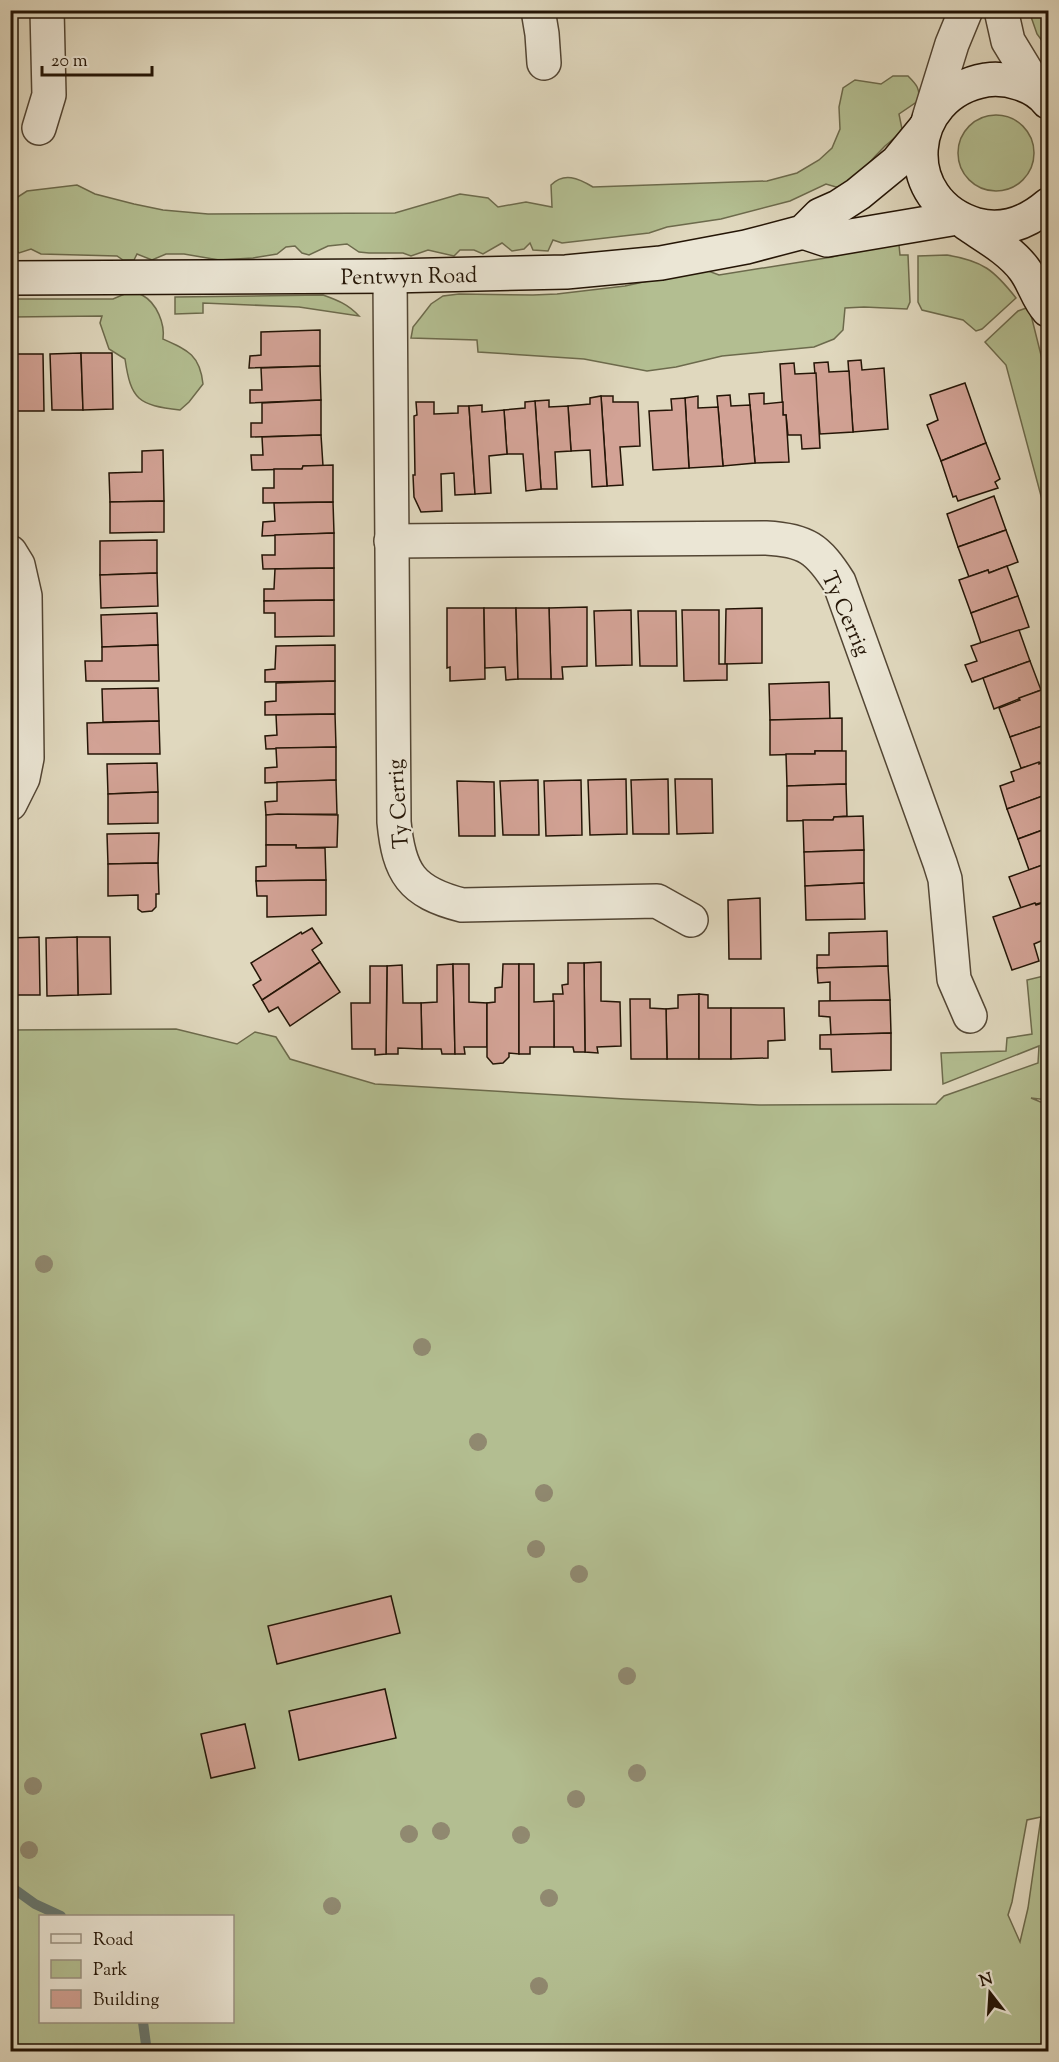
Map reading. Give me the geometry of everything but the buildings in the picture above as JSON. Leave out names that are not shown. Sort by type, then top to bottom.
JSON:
[{"type":"street","points":[[39,128],[49,95],[48,10]]},
{"type":"street","points":[[538,10],[544,63]]},
{"type":"street","points":[[966,10],[952,44],[927,123],[921,148],[922,169],[929,189],[941,206],[1002,248],[1023,268],[1031,279],[1040,301],[1048,310]]},
{"type":"street","points":[[1001,10],[1008,41],[1045,98]]},
{"type":"street","name":"Pentwyn Road","points":[[10,278],[390,276],[566,272],[661,263],[803,232],[820,215],[858,195],[897,162],[940,104],[954,91],[971,83],[989,79],[1008,80],[1045,98]]},
{"type":"street","name":"Pentwyn Road","points":[[803,232],[827,240],[961,219],[986,227],[1008,227],[1030,219],[1048,205]]},
{"type":"street","name":"Ty Cerrig","points":[[390,276],[394,822],[396,844],[403,868],[417,884],[436,898],[462,905],[657,901],[692,920]]},
{"type":"street","name":"Ty Cerrig","points":[[391,541],[766,538],[790,539],[812,549],[828,565],[839,582],[940,863],[945,879],[954,979],[970,1016]]},
{"type":"street","points":[[10,552],[18,565],[25,596],[27,758],[23,778],[10,804]]},
{"type":"green space","points":[[1029,11],[1048,11],[1048,49],[1037,34]]},
{"type":"green space","points":[[893,76],[908,76],[917,87],[918,101],[899,114],[902,129],[853,184],[836,187],[826,184],[790,201],[721,219],[667,227],[649,233],[562,243],[553,240],[548,251],[533,250],[530,243],[524,249],[512,251],[502,243],[483,254],[474,250],[460,250],[454,256],[428,250],[411,256],[403,253],[359,252],[347,244],[328,246],[309,255],[302,253],[295,246],[286,247],[277,254],[253,258],[219,260],[184,254],[166,254],[152,260],[137,254],[134,260],[123,260],[117,256],[41,254],[31,249],[19,253],[11,245],[10,202],[27,191],[77,185],[95,194],[134,204],[163,210],[208,214],[395,213],[460,194],[488,198],[498,207],[526,202],[552,207],[551,185],[566,178],[577,179],[593,187],[767,181],[797,173],[819,160],[832,148],[840,129],[839,107],[843,88],[855,80],[881,84]]},
{"type":"green space","points":[[989,115],[1003,115],[1017,121],[1028,132],[1034,146],[1031,168],[1023,180],[1003,191],[989,191],[975,185],[964,174],[958,160],[958,146],[964,132],[975,121]]},
{"type":"green space","points":[[899,245],[900,255],[908,255],[910,302],[907,309],[845,308],[843,330],[834,339],[814,347],[722,356],[647,371],[584,359],[478,352],[477,340],[411,338],[413,327],[431,304],[443,296],[557,294],[625,286],[703,269],[719,275],[832,257],[867,248]]},
{"type":"green space","points":[[947,255],[970,260],[987,268],[1016,298],[982,329],[976,331],[963,320],[922,310],[918,302],[918,256]]},
{"type":"green space","points":[[127,293],[140,294],[152,303],[161,321],[163,339],[186,350],[199,366],[203,384],[180,410],[155,406],[139,398],[134,392],[125,359],[109,349],[100,323],[102,316],[11,317],[10,299],[113,299]]},
{"type":"green space","points":[[323,295],[346,305],[359,316],[299,307],[203,303],[203,313],[175,314],[175,297]]},
{"type":"green space","points":[[1029,307],[1048,383],[1048,522],[1006,365],[985,342],[1018,311]]},
{"type":"green space","points":[[1048,975],[1048,1100],[1031,1098],[1048,1105],[1048,2002],[1041,2051],[11,2051],[10,1030],[176,1029],[237,1044],[255,1032],[276,1037],[290,1059],[375,1084],[759,1105],[936,1104],[944,1096],[1038,1063],[1039,1046],[943,1084],[941,1053],[1006,1051],[1007,1038],[1032,1034],[1027,980]],"holes":[[[1041,1817],[1028,1908],[1020,1942],[1008,1915],[1027,1820]]]},
{"type":"waterway","points":[[10,1886],[35,1904],[59,1915]]},
{"type":"waterway","points":[[143,2023],[147,2052]]}]
